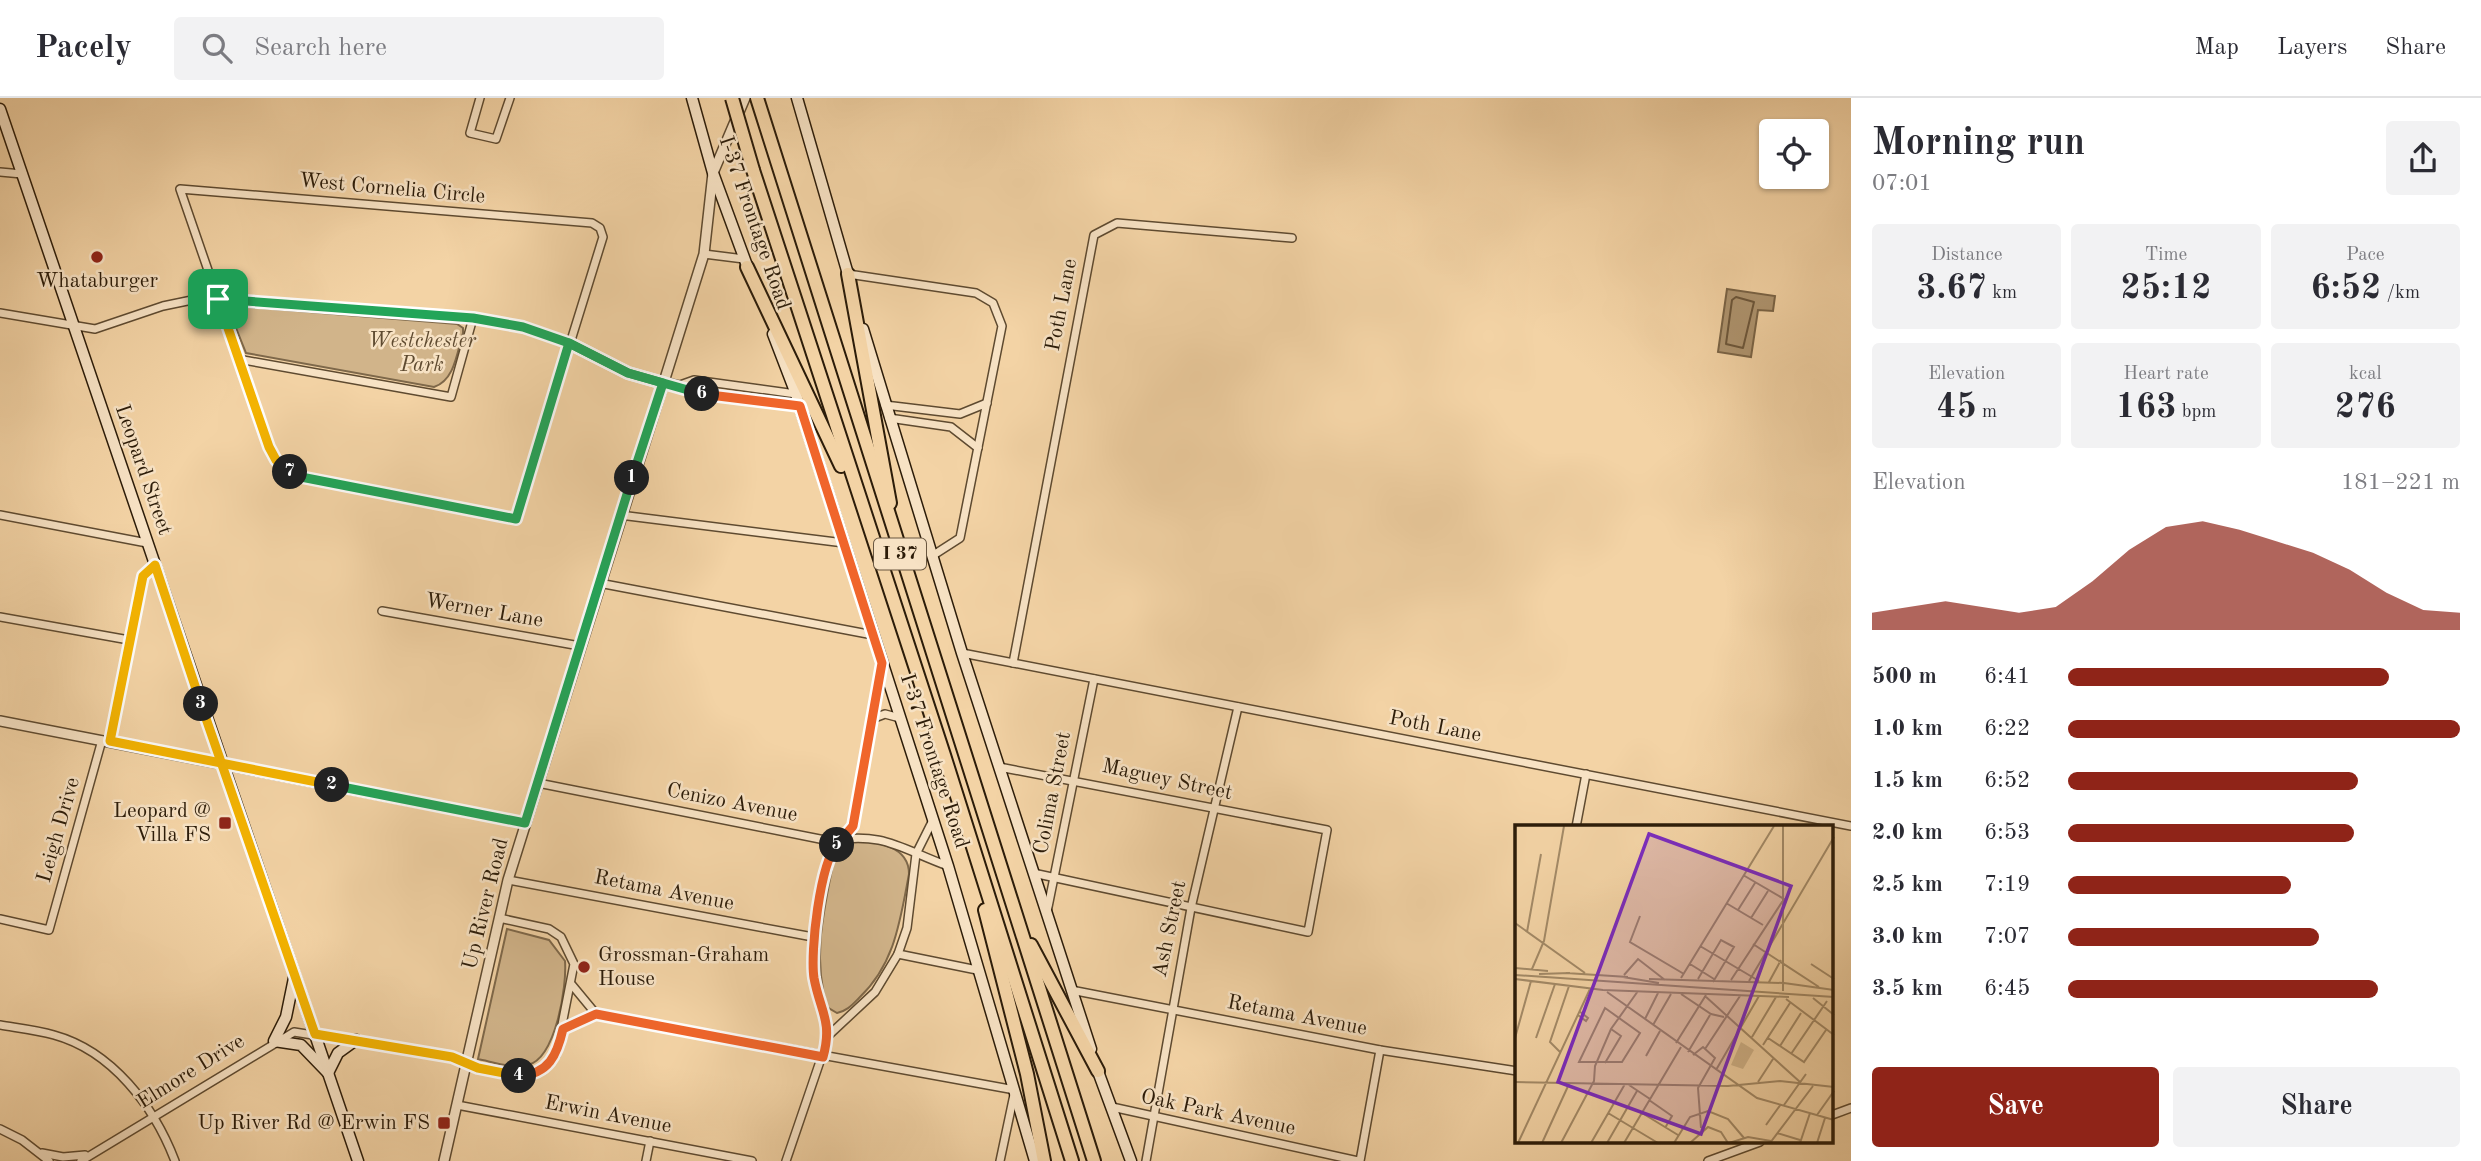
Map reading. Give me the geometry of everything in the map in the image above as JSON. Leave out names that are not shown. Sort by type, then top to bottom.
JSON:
[{"type":"highway","name":"I 37","points":[[732,98],[753,170],[968,828],[1072,1161]]},
{"type":"highway","name":"I 37","points":[[757,98],[1094,1161]]},
{"type":"highway","points":[[746,263],[864,513]]},
{"type":"highway","points":[[848,274],[889,493],[893,531]]},
{"type":"highway","points":[[968,828],[971,861],[1008,996],[1044,1161]]},
{"type":"highway","points":[[1014,914],[1098,1071]]},
{"type":"main road","name":"I-37 Frontage Road","points":[[692,98],[713,173],[800,406],[948,866],[1035,1161]]},
{"type":"main road","points":[[797,98],[888,418],[1032,873],[1131,1161]]},
{"type":"main road","name":"Leopard Street","points":[[0,109],[358,1161]]},
{"type":"main road","points":[[295,977],[286,1017],[274,1041],[300,1045],[328,1073],[338,1054],[356,1040]]},
{"type":"street","points":[[480,98],[470,133],[496,139],[510,98]]},
{"type":"street","name":"Up River Road","points":[[444,1161],[508,880],[620,515],[704,254],[713,173],[745,98]]},
{"type":"street","points":[[0,172],[22,174]]},
{"type":"street","name":"West Cornelia Circle","points":[[218,299],[180,189],[592,223],[600,228],[603,237],[569,343]]},
{"type":"street","name":"Poth Lane","points":[[1013,663],[1094,235],[1117,223],[1292,238]]},
{"type":"street","points":[[704,254],[746,263]]},
{"type":"street","points":[[848,274],[976,293],[993,303],[1002,326],[960,538],[932,556]]},
{"type":"street","points":[[218,299],[276,460],[296,476],[516,519],[569,343]]},
{"type":"street","points":[[0,313],[95,329],[163,306],[192,300],[218,299],[473,318],[523,327],[569,343],[628,373],[680,385],[693,392],[800,406]]},
{"type":"street","points":[[238,359],[451,397],[473,318]]},
{"type":"street","points":[[680,385],[694,380],[796,394]]},
{"type":"street","points":[[885,405],[943,413],[966,413],[987,403]]},
{"type":"street","points":[[941,425],[943,413]]},
{"type":"street","points":[[888,418],[941,425],[961,432],[978,448]]},
{"type":"street","points":[[0,515],[148,543]]},
{"type":"street","points":[[620,515],[844,543]]},
{"type":"street","name":"Leigh Drive","points":[[0,919],[49,930],[106,740],[143,576],[155,565]]},
{"type":"street","points":[[599,583],[873,635]]},
{"type":"street","name":"Werner Lane","points":[[382,611],[580,646]]},
{"type":"street","points":[[0,617],[128,640]]},
{"type":"street","name":"Poth Lane","points":[[962,653],[1851,826]]},
{"type":"street","points":[[830,1035],[814,978],[813,937],[829,858],[853,826],[882,663]]},
{"type":"street","name":"Colima Street","points":[[1046,913],[1094,679]]},
{"type":"street","name":"Ash Street","points":[[1146,1161],[1191,908],[1238,707]]},
{"type":"street","points":[[872,719],[885,714],[900,718]]},
{"type":"street","points":[[0,721],[525,823]]},
{"type":"street","name":"Maguey Street","points":[[999,767],[1074,779],[1327,830],[1308,932],[1191,908]]},
{"type":"street","points":[[1576,825],[1586,774]]},
{"type":"street","name":"Cenizo Avenue","points":[[538,783],[830,841],[862,836],[886,840],[948,866]]},
{"type":"street","points":[[1803,825],[1805,817]]},
{"type":"street","points":[[786,1161],[830,1035],[874,992],[898,954],[907,928],[916,854],[933,820]]},
{"type":"street","points":[[1032,873],[1191,908]]},
{"type":"street","name":"Retama Avenue","points":[[508,880],[813,937]]},
{"type":"street","points":[[315,1034],[452,1057],[478,1068],[522,1076],[536,1073],[556,1055],[572,985],[574,964],[561,937],[549,929],[499,918]]},
{"type":"street","points":[[898,954],[977,970]]},
{"type":"street","points":[[572,985],[596,1014]]},
{"type":"street","name":"Retama Avenue","points":[[1071,990],[1380,1050],[1515,1071]]},
{"type":"street","points":[[563,1029],[596,1014],[1015,1090],[1000,1161]]},
{"type":"street","points":[[0,1025],[54,1034],[85,1047],[125,1080],[152,1116],[175,1161]]},
{"type":"street","name":"Elmore Drive","points":[[81,1161],[274,1041],[294,1031],[315,1034]]},
{"type":"street","points":[[1359,1161],[1380,1050]]},
{"type":"street","name":"Erwin Avenue","points":[[457,1105],[752,1161]]},
{"type":"street","name":"Oak Park Avenue","points":[[1112,1107],[1359,1161]]},
{"type":"street","points":[[1834,1114],[1851,1108]]},
{"type":"street","points":[[1007,1122],[1023,1120]]},
{"type":"street","points":[[0,1129],[38,1151],[49,1161]]},
{"type":"street","points":[[646,1161],[650,1141]]},
{"type":"street","points":[[1708,1161],[1744,1144]]},
{"type":"street","name":"Elmore Drive","points":[[38,1151],[63,1157],[89,1154]]},
{"type":"green space","name":"Westchester Park","points":[[236,306],[457,324],[463,328],[463,333],[451,372],[434,387],[246,353],[230,313]]},
{"type":"green space","points":[[854,842],[882,844],[898,851],[908,865],[909,874],[894,941],[881,971],[854,1003],[837,1013],[827,1007],[823,988],[820,969],[821,933],[834,859],[839,851]]},
{"type":"green space","points":[[507,929],[549,940],[565,961],[562,1003],[553,1036],[538,1060],[522,1066],[478,1059]]},
{"type":"water","points":[[1727,289],[1775,296],[1773,311],[1758,310],[1751,357],[1718,352]]},
{"type":"place","name":"Whataburger","points":[[97,257]]},
{"type":"place","name":"Leopard @ Villa FS","points":[[225,823]]},
{"type":"place","name":"Grossman-Graham House","points":[[584,967]]},
{"type":"place","name":"Up River Rd @ Erwin FS","points":[[444,1123]]},
{"type":"route","points":[[218,299],[269,447],[285,469],[296,476],[516,519],[569,343],[628,373],[680,385],[693,392],[800,406],[882,663],[853,826],[833,849],[829,858],[813,937],[814,978],[830,1035],[823,1057],[596,1014],[563,1029],[556,1055],[548,1065],[536,1073],[522,1076],[478,1068],[452,1057],[315,1034],[267,898],[221,763],[208,725],[155,565],[143,576],[128,640],[110,741],[178,755],[221,763],[525,823],[663,383],[650,380],[628,373],[569,343],[523,327],[473,318],[218,299]]}]
